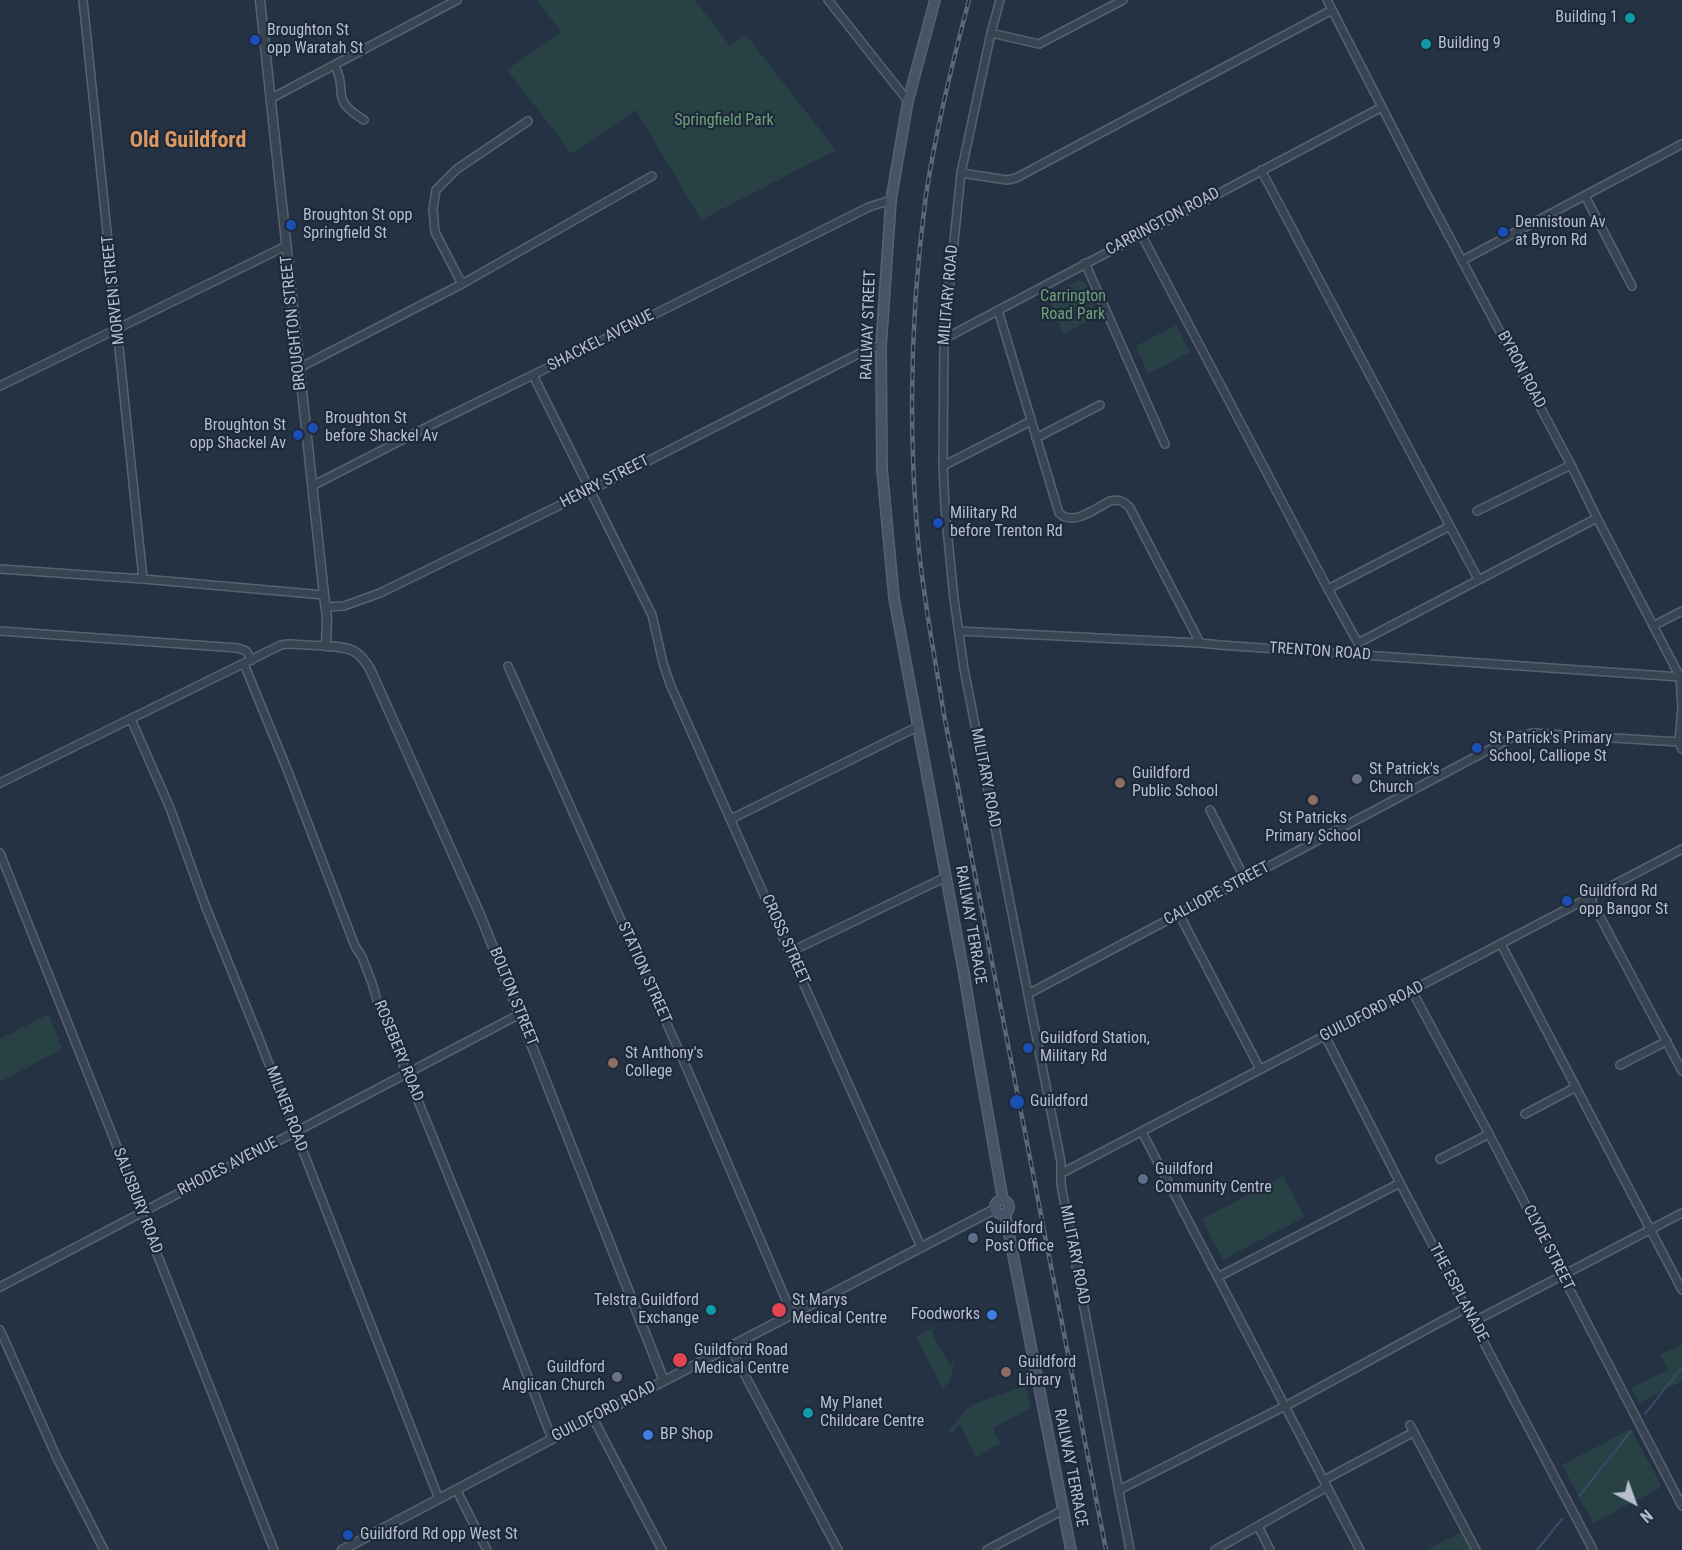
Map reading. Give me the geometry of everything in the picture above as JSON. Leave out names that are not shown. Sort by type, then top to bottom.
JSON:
[{"type":"main road","name":"RAILWAY STREET","points":[[904,655],[894,598],[883,480],[881,347],[891,200],[908,101],[935,0]]},
{"type":"main road","name":"RAILWAY TERRACE","points":[[904,655],[1004,1200]]},
{"type":"main road","points":[[1004,1200],[1010,1207],[1005,1214],[1000,1215],[995,1209],[996,1203],[1004,1200]]},
{"type":"main road","name":"RAILWAY TERRACE","points":[[1005,1214],[1071,1550]]},
{"type":"street","name":"MORVEN STREET","points":[[83,0],[143,579]]},
{"type":"street","name":"BROUGHTON STREET","points":[[260,0],[326,607],[326,646]]},
{"type":"street","points":[[270,99],[457,0]]},
{"type":"street","points":[[828,0],[908,101]]},
{"type":"street","name":"MILITARY ROAD","points":[[1000,0],[961,173],[944,339],[943,466],[951,576],[964,669],[1061,1162],[1062,1189],[1130,1550]]},
{"type":"street","points":[[991,33],[1039,44],[1123,0]]},
{"type":"street","name":"BYRON ROAD","points":[[1326,0],[1680,677],[1681,746]]},
{"type":"street","points":[[961,173],[1007,180],[1016,178],[1332,10]]},
{"type":"street","points":[[335,66],[343,104],[364,120]]},
{"type":"street","name":"CARRINGTON ROAD","points":[[944,339],[1382,107]]},
{"type":"street","points":[[462,284],[435,232],[433,209],[436,190],[457,169],[528,121]]},
{"type":"street","points":[[1463,260],[1682,144]]},
{"type":"street","points":[[1261,170],[1478,579]]},
{"type":"street","points":[[299,368],[462,284],[652,176]]},
{"type":"street","points":[[1585,196],[1632,286]]},
{"type":"street","name":"SHACKEL AVENUE","points":[[312,486],[869,207],[891,200]]},
{"type":"street","points":[[1141,234],[1358,643],[1355,655]]},
{"type":"street","points":[[0,386],[286,246]]},
{"type":"street","points":[[1085,263],[1165,444]]},
{"type":"street","points":[[998,310],[1057,508],[1062,516],[1069,519],[1110,501],[1125,502],[1200,643]]},
{"type":"street","name":"HENRY STREET","points":[[326,607],[344,606],[380,594],[870,348],[881,347]]},
{"type":"street","name":"CROSS STREET","points":[[533,375],[652,615],[670,684],[921,1247]]},
{"type":"street","points":[[1036,438],[1100,405]]},
{"type":"street","points":[[943,466],[1030,421]]},
{"type":"street","points":[[1477,512],[1570,465]]},
{"type":"street","points":[[1358,643],[1597,518]]},
{"type":"street","points":[[1328,589],[1450,526]]},
{"type":"street","points":[[0,569],[143,579],[324,596]]},
{"type":"street","points":[[1653,626],[1682,611]]},
{"type":"street","points":[[0,631],[238,648],[246,651],[252,660]]},
{"type":"street","name":"TRENTON ROAD","points":[[959,631],[1200,643],[1680,677]]},
{"type":"street","points":[[0,783],[281,645],[326,646]]},
{"type":"street","name":"BOLTON STREET","points":[[326,646],[353,650],[363,658],[371,671],[481,917],[664,1381]]},
{"type":"street","name":"ROSEBERY ROAD","points":[[244,664],[355,946],[362,957],[378,1004],[393,1031],[399,1054],[552,1439]]},
{"type":"street","name":"STATION STREET","points":[[508,666],[695,1087],[792,1314]]},
{"type":"street","name":"MILNER ROAD","points":[[131,719],[170,808],[204,905],[296,1132],[439,1500]]},
{"type":"street","points":[[731,819],[917,727]]},
{"type":"street","name":"CALLIOPE STREET","points":[[1028,994],[1511,738],[1533,733],[1681,746]]},
{"type":"street","points":[[1210,810],[1245,879]]},
{"type":"street","name":"GUILDFORD ROAD","points":[[1062,1173],[1682,851]]},
{"type":"street","name":"SALISBURY ROAD","points":[[0,853],[274,1550]]},
{"type":"street","points":[[790,952],[946,877]]},
{"type":"street","points":[[1590,898],[1682,1071]]},
{"type":"street","points":[[1179,914],[1260,1070]]},
{"type":"street","points":[[1501,944],[1682,1290]]},
{"type":"street","name":"CLYDE STREET","points":[[1412,992],[1489,1134],[1682,1506]]},
{"type":"street","name":"RHODES AVENUE","points":[[0,1287],[520,1014]]},
{"type":"street","name":"THE ESPLANADE","points":[[1325,1036],[1593,1550]]},
{"type":"street","points":[[1620,1065],[1666,1041]]},
{"type":"street","points":[[1525,1114],[1576,1087]]},
{"type":"street","points":[[1142,1132],[1360,1550]]},
{"type":"street","points":[[1440,1159],[1489,1134]]},
{"type":"street","points":[[1218,1277],[1400,1183]]},
{"type":"street","name":"GUILDFORD ROAD","points":[[342,1550],[995,1209]]},
{"type":"street","points":[[1473,1322],[1682,1213]]},
{"type":"street","points":[[1119,1490],[1285,1406],[1466,1308]]},
{"type":"street","points":[[0,1330],[57,1458],[104,1550]]},
{"type":"street","points":[[730,1347],[838,1550]]},
{"type":"street","points":[[593,1418],[662,1550]]},
{"type":"street","points":[[1215,1550],[1258,1526],[1412,1429],[1476,1550]]},
{"type":"street","points":[[457,1491],[487,1550]]},
{"type":"street","points":[[987,1550],[1063,1510]]},
{"type":"street","points":[[1258,1526],[1270,1550]]},
{"type":"green space","name":"Springfield Park","points":[[537,0],[695,0],[730,46],[746,35],[836,150],[701,220],[636,110],[572,154],[507,70],[561,32]]},
{"type":"green space","name":"Carrington Road Park","points":[[1079,280],[1085,282],[1098,316],[1063,334],[1048,296]]},
{"type":"green space","points":[[1176,325],[1190,352],[1148,374],[1136,346]]},
{"type":"green space","points":[[49,1014],[62,1049],[0,1082],[0,1039]]},
{"type":"green space","points":[[1283,1176],[1304,1217],[1223,1260],[1202,1219]]},
{"type":"green space","points":[[935,1327],[932,1333],[950,1366],[955,1362],[950,1380],[943,1389],[916,1337]]},
{"type":"green space","points":[[1682,1344],[1682,1381],[1639,1403],[1631,1388],[1668,1370],[1660,1355]]},
{"type":"green space","points":[[1025,1379],[1030,1408],[993,1428],[1000,1443],[976,1458],[961,1425],[956,1427],[955,1431],[948,1430],[971,1405],[1019,1388],[1018,1383]]},
{"type":"green space","points":[[1631,1429],[1662,1487],[1593,1523],[1562,1465]]},
{"type":"green space","points":[[1461,1532],[1470,1550],[1427,1550]]},
{"type":"waterway","points":[[1645,1414],[1682,1367]]},
{"type":"waterway","points":[[1579,1496],[1631,1431]]},
{"type":"waterway","points":[[1537,1550],[1562,1519]]},
{"type":"railway","points":[[969,0],[935,146],[921,237],[914,324],[912,411],[918,540],[944,715],[1106,1550]]},
{"type":"place","name":"Building 1","points":[[1630,18]]},
{"type":"place","name":"Broughton St opp Waratah St","points":[[255,40]]},
{"type":"place","name":"Building 9","points":[[1426,44]]},
{"type":"place","name":"Broughton St opp Springfield St","points":[[291,225]]},
{"type":"place","name":"Dennistoun Av at Byron Rd","points":[[1503,232]]},
{"type":"place","name":"Broughton St before Shackel Av","points":[[313,428]]},
{"type":"place","name":"Broughton St opp Shackel Av","points":[[298,435]]},
{"type":"place","name":"Military Rd before Trenton Rd","points":[[938,523]]},
{"type":"place","name":"St Patrick's Primary School, Calliope St","points":[[1477,748]]},
{"type":"place","name":"St Patrick's Church","points":[[1357,779]]},
{"type":"place","name":"Guildford Public School","points":[[1120,783]]},
{"type":"place","name":"St Patricks Primary School","points":[[1313,800]]},
{"type":"place","name":"Guildford Rd opp Bangor St","points":[[1567,901]]},
{"type":"place","name":"Guildford Station, Military Rd","points":[[1028,1048]]},
{"type":"place","name":"St Anthony's College","points":[[613,1063]]},
{"type":"place","name":"Guildford","points":[[1017,1102]]},
{"type":"place","name":"Guildford Community Centre","points":[[1143,1179]]},
{"type":"place","name":"Guildford Post Office","points":[[973,1238]]},
{"type":"place","name":"Telstra Guildford Exchange","points":[[711,1310]]},
{"type":"place","name":"St Marys Medical Centre","points":[[779,1310]]},
{"type":"place","name":"Foodworks","points":[[992,1315]]},
{"type":"place","name":"Guildford Road Medical Centre","points":[[680,1360]]},
{"type":"place","name":"Guildford Library","points":[[1006,1372]]},
{"type":"place","name":"Guildford Anglican Church","points":[[617,1377]]},
{"type":"place","name":"My Planet Childcare Centre","points":[[808,1413]]},
{"type":"place","name":"BP Shop","points":[[648,1435]]},
{"type":"place","name":"Guildford Rd opp West St","points":[[348,1535]]},
{"type":"district","name":"Old Guildford","points":[[188,141]]}]
